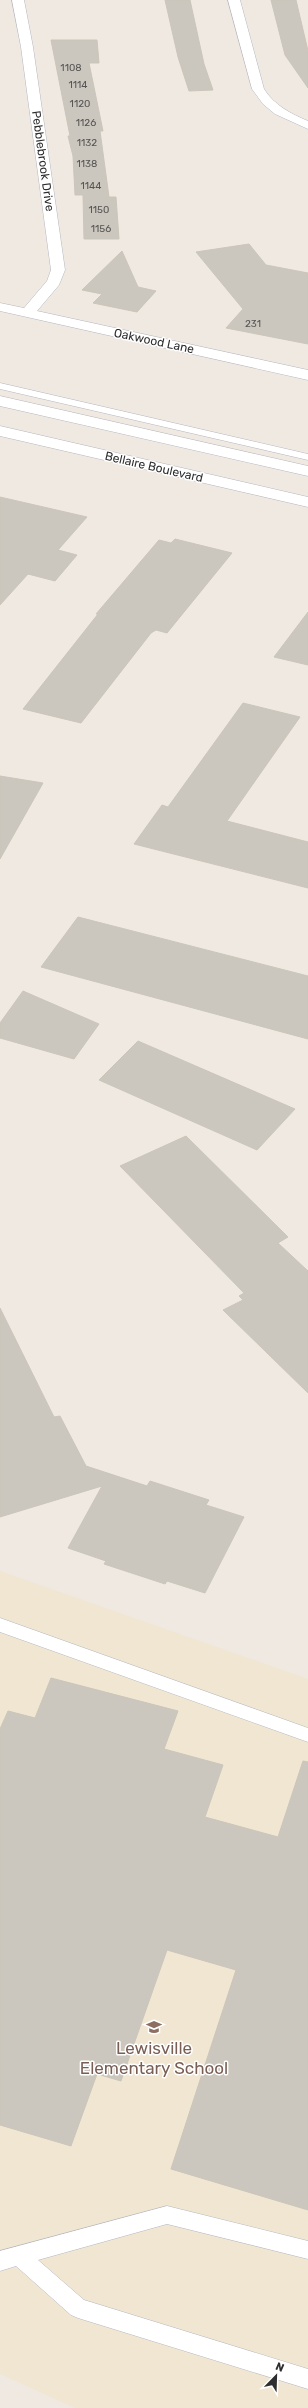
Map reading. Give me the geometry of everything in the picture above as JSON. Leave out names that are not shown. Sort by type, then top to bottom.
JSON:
[{"type":"street","name":"Pebblebrook Drive","points":[[18,0],[27,47],[58,270],[54,282],[27,313]]},
{"type":"street","points":[[234,0],[258,89],[263,100],[297,121],[308,125]]},
{"type":"street","name":"Oakwood Lane","points":[[0,307],[308,375]]},
{"type":"street","points":[[0,402],[308,471]]},
{"type":"street","name":"Bellaire Boulevard","points":[[0,432],[308,502]]},
{"type":"lane","points":[[0,386],[308,457]]},
{"type":"lane","points":[[0,1625],[308,1736]]},
{"type":"lane","points":[[0,2261],[167,2215],[308,2250]]},
{"type":"lane","points":[[19,2256],[78,2308],[308,2379]]},
{"type":"shaded area","name":"Lewisville Elementary School","points":[[0,1571],[308,1679],[308,2408],[75,2408],[0,2374]]},
{"type":"building","points":[[165,0],[190,0],[204,64],[213,90],[189,91],[178,57]]},
{"type":"building","points":[[271,0],[296,0],[308,51],[308,88],[285,55]]},
{"type":"building","points":[[51,40],[97,40],[99,63],[89,63],[103,131],[100,131],[109,197],[116,197],[119,239],[84,239],[83,195],[75,195],[73,156],[68,136],[70,136]]},
{"type":"building","points":[[249,244],[266,265],[308,273],[308,344],[226,328],[243,309],[196,252]]},
{"type":"building","points":[[122,251],[138,287],[156,291],[137,312],[93,303],[102,294],[82,290]]},
{"type":"building","points":[[0,497],[87,517],[58,550],[77,555],[55,581],[28,574],[0,605]]},
{"type":"building","points":[[175,539],[232,553],[167,633],[156,630],[151,633],[81,723],[23,709],[98,614],[96,614],[159,540],[171,543]]},
{"type":"building","points":[[308,612],[308,665],[274,657]]},
{"type":"building","points":[[243,703],[300,717],[227,821],[308,842],[308,888],[134,844],[162,805],[168,807]]},
{"type":"building","points":[[0,776],[43,783],[0,859]]},
{"type":"building","points":[[78,917],[308,976],[308,1039],[41,967]]},
{"type":"building","points":[[23,991],[99,1024],[74,1059],[0,1038],[0,1023]]},
{"type":"building","points":[[138,1041],[295,1109],[257,1150],[99,1080]]},
{"type":"building","points":[[186,1136],[288,1237],[278,1243],[308,1271],[308,1393],[223,1310],[243,1300],[239,1296],[244,1293],[120,1166]]},
{"type":"building","points":[[0,1308],[54,1417],[60,1416],[86,1466],[147,1486],[150,1481],[209,1500],[206,1505],[244,1517],[205,1593],[167,1581],[165,1584],[104,1564],[106,1561],[68,1548],[102,1486],[0,1517]]},
{"type":"building","points":[[51,1678],[178,1711],[164,1749],[223,1765],[205,1817],[278,1837],[303,1761],[308,1762],[308,2210],[171,2169],[236,1970],[167,1950],[121,2081],[97,2074],[71,2146],[0,2125],[0,1729],[8,1711],[35,1718]]},
{"type":"place","name":"Lewisville Elementary School","points":[[154,2027]]}]
